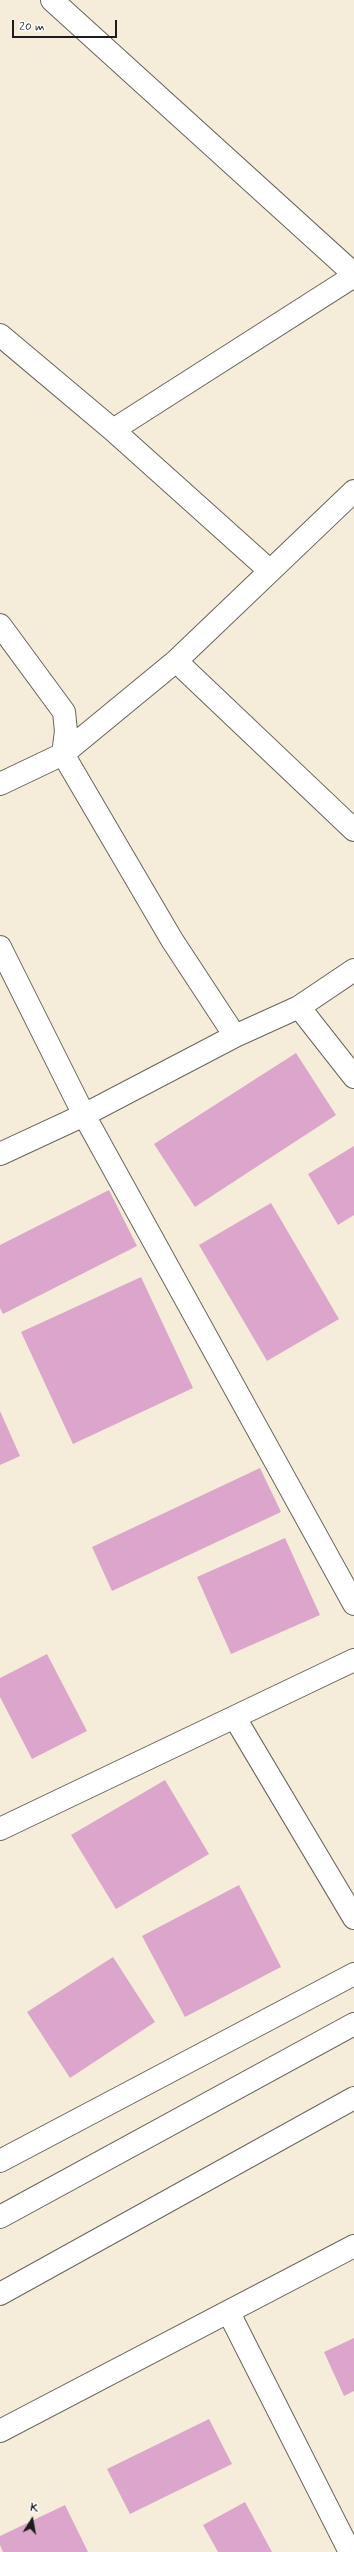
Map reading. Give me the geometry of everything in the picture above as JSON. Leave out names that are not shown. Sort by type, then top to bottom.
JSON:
[{"type":"street","points":[[52,0],[354,275],[113,430]]},
{"type":"street","points":[[0,335],[113,430],[269,570]]},
{"type":"street","points":[[0,784],[63,754],[176,662],[269,570],[354,491]]},
{"type":"street","points":[[0,625],[64,712],[66,731],[63,754],[172,940],[235,1036]]},
{"type":"street","points":[[176,662],[354,830]]},
{"type":"street","points":[[0,947],[84,1115],[354,1604]]},
{"type":"street","points":[[0,1154],[84,1115],[235,1036],[299,1007],[354,970]]},
{"type":"street","points":[[299,1007],[354,1077]]},
{"type":"street","points":[[0,1829],[354,1660]]},
{"type":"street","points":[[235,1718],[354,1918]]},
{"type":"street","points":[[0,2161],[354,1974]]},
{"type":"street","points":[[0,2217],[354,2024]]},
{"type":"street","points":[[0,2294],[354,2098]]},
{"type":"street","points":[[0,2431],[229,2313],[354,2246]]},
{"type":"street","points":[[229,2313],[350,2552]]},
{"type":"building","points":[[296,1053],[336,1115],[195,1207],[154,1144]]},
{"type":"building","points":[[354,1146],[354,1215],[338,1225],[308,1174]]},
{"type":"building","points":[[109,1190],[137,1246],[3,1314],[0,1308],[0,1245]]},
{"type":"building","points":[[271,1203],[339,1319],[267,1361],[199,1245]]},
{"type":"building","points":[[141,1277],[193,1388],[73,1444],[21,1332]]},
{"type":"building","points":[[0,1411],[20,1456],[0,1465]]},
{"type":"building","points":[[260,1468],[281,1512],[112,1591],[92,1547]]},
{"type":"building","points":[[285,1538],[320,1615],[231,1654],[197,1577]]},
{"type":"building","points":[[47,1654],[87,1731],[32,1759],[0,1697],[0,1678]]},
{"type":"building","points":[[165,1780],[209,1854],[116,1909],[71,1835]]},
{"type":"building","points":[[239,1885],[281,1967],[185,2017],[142,1936]]},
{"type":"building","points":[[113,1957],[155,2022],[70,2078],[27,2012]]},
{"type":"building","points":[[354,2338],[354,2391],[344,2396],[324,2352]]},
{"type":"building","points":[[209,2419],[232,2464],[130,2514],[107,2469]]},
{"type":"building","points":[[245,2502],[272,2552],[218,2552],[203,2525]]},
{"type":"building","points":[[65,2505],[88,2552],[3,2552],[0,2545],[0,2536]]}]
